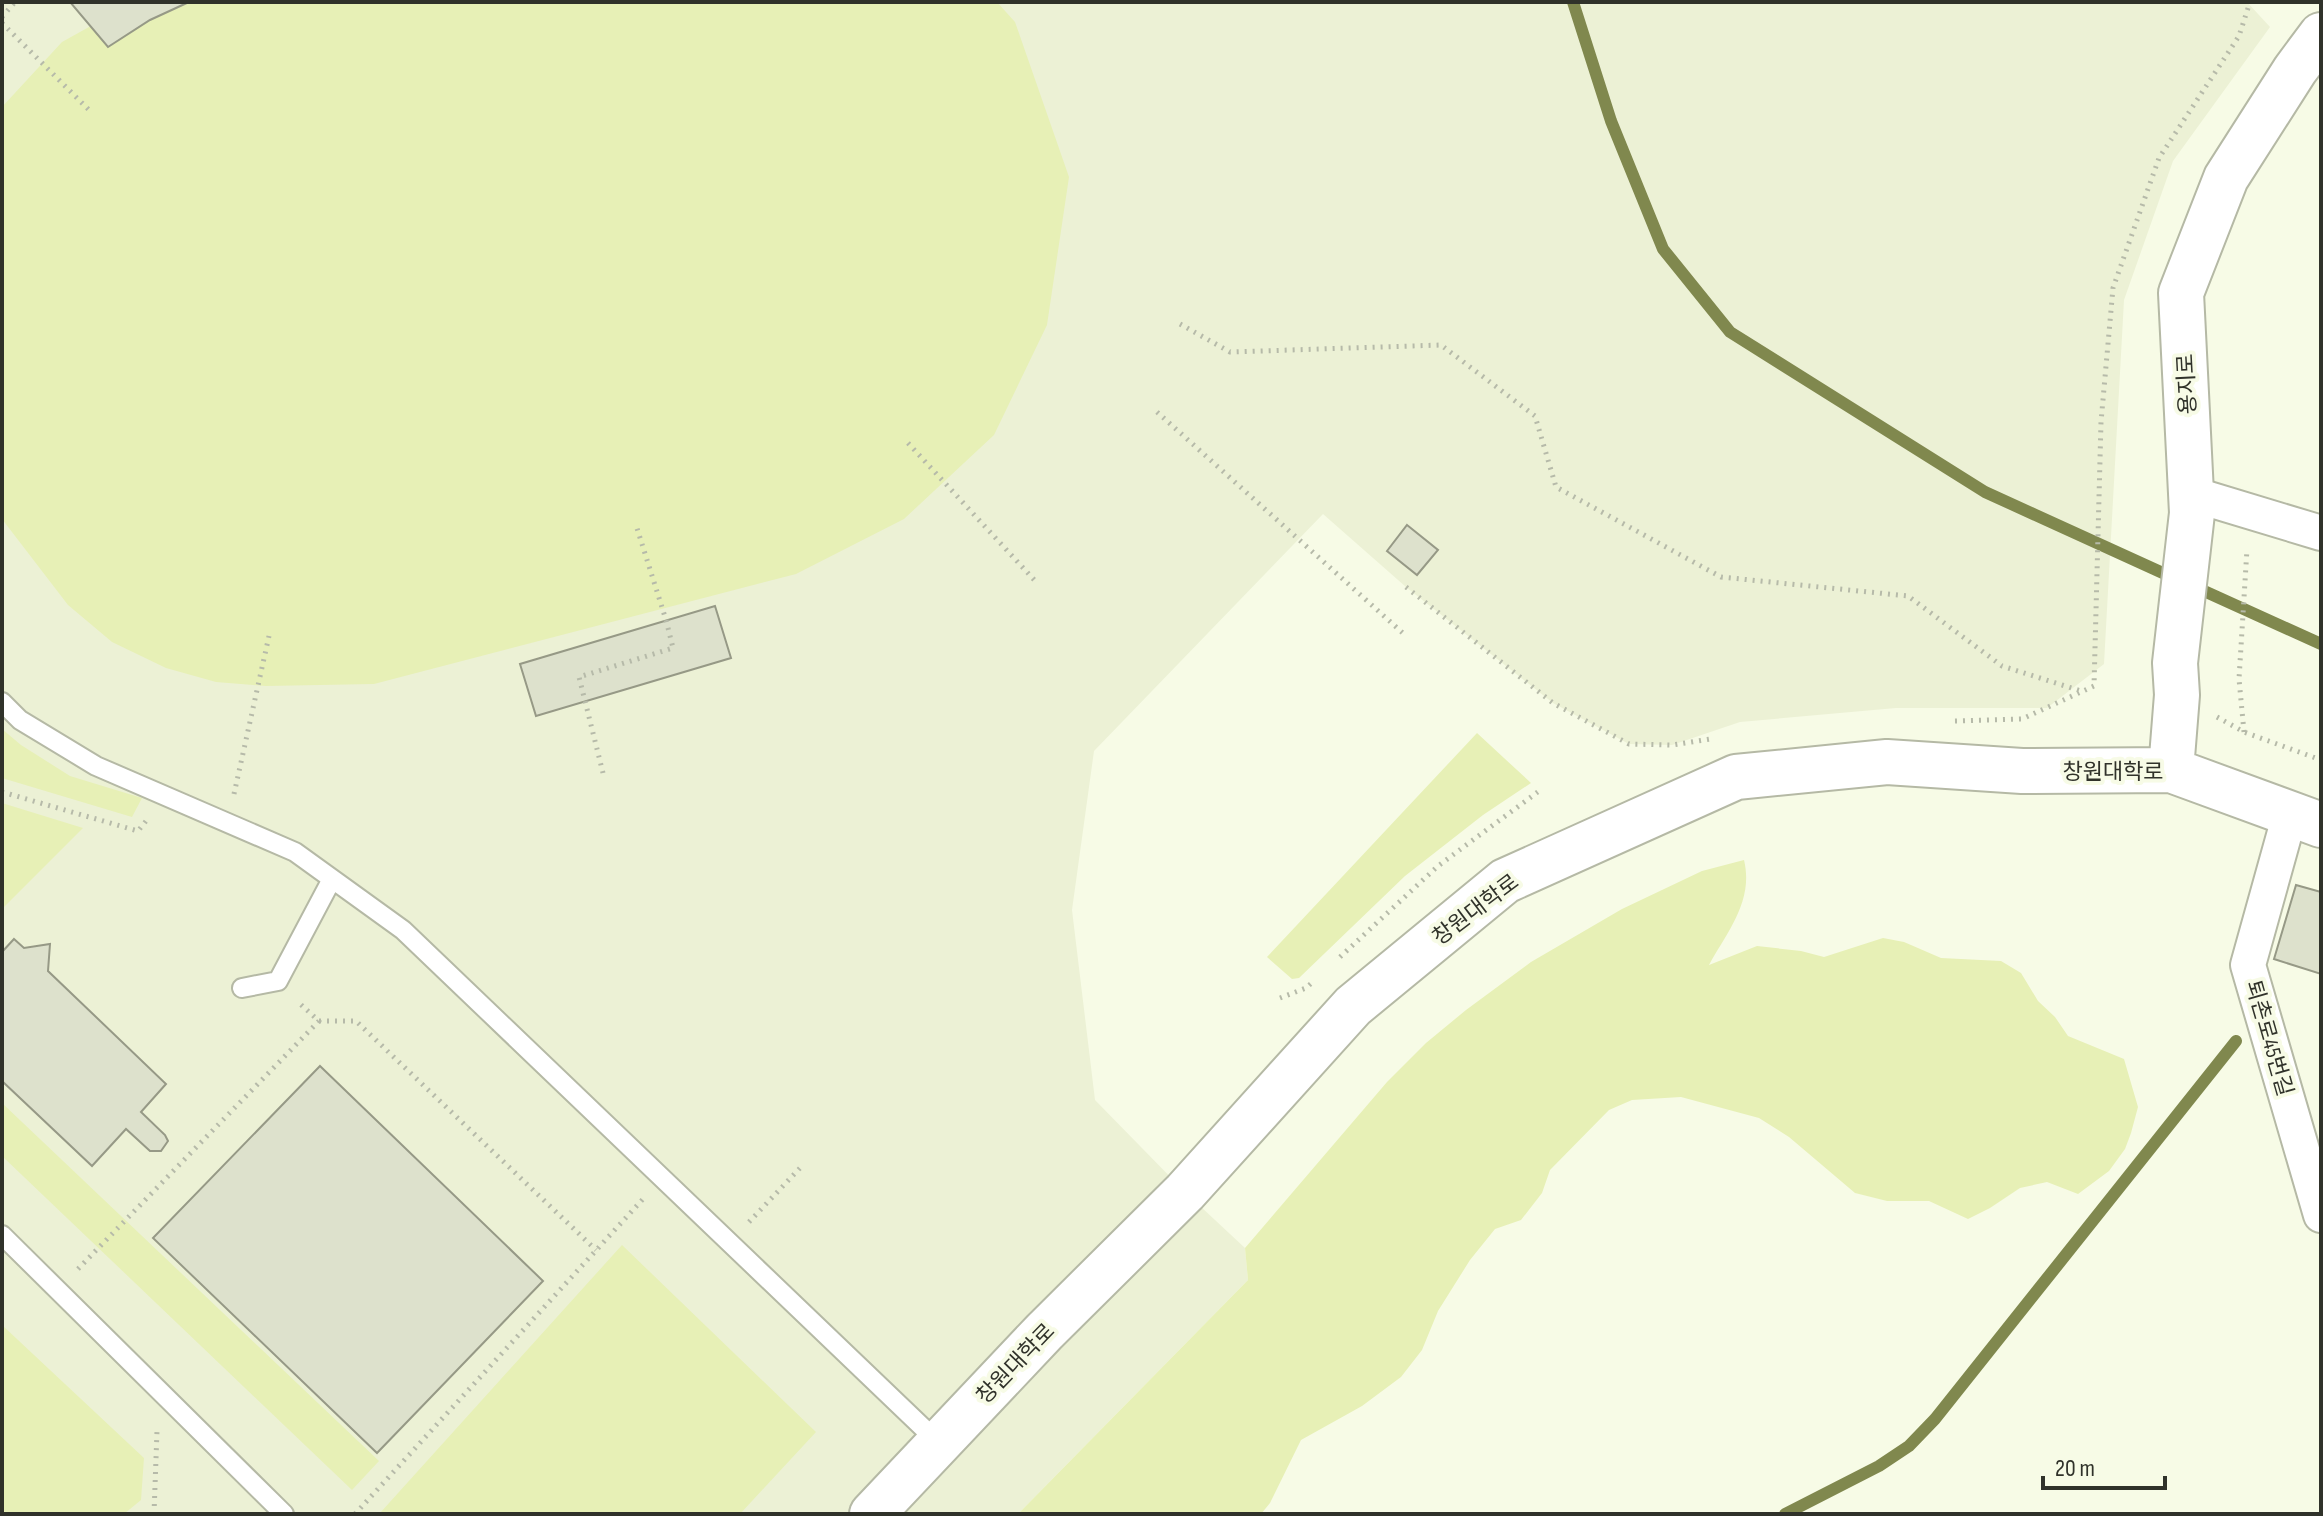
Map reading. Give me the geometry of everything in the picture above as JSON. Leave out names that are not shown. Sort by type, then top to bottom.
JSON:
[{"type":"street","name":"용지로","points":[[2171,770],[2192,503],[2181,293],[2226,178],[2321,35]]},
{"type":"street","points":[[2192,503],[2321,533]]},
{"type":"street","name":"창원대학로","points":[[872,1514],[1044,1332],[1185,1192],[1353,1006],[1505,881],[1736,777],[1887,762],[2022,771],[2171,770],[2305,819]]},
{"type":"street","name":"퇴촌로45번길","points":[[2305,819],[2248,965],[2318,1197]]},
{"type":"lane","points":[[2,702],[20,720],[96,766],[295,852],[403,930],[939,1443]]},
{"type":"lane","points":[[242,988],[278,981],[332,879]]},
{"type":"lane","points":[[2,1235],[284,1514]]},
{"type":"path","points":[[2,17],[15,2]]},
{"type":"path","points":[[1947,721],[2022,719],[2094,686],[2101,422],[2113,288],[2159,158],[2239,36],[2250,2]]},
{"type":"path","points":[[2,23],[92,113]]},
{"type":"path","points":[[1180,324],[1230,352],[1441,345],[1535,416],[1556,487],[1721,577],[1908,596],[2002,666],[2082,691]]},
{"type":"path","points":[[1157,412],[1405,635]]},
{"type":"path","points":[[908,443],[1038,584]]},
{"type":"path","points":[[603,773],[579,677],[673,648],[636,525]]},
{"type":"path","points":[[2244,732],[2239,679],[2246,581]]},
{"type":"path","points":[[1406,587],[1553,703],[1629,744],[1672,745],[1712,739]]},
{"type":"path","points":[[228,823],[269,636]]},
{"type":"path","points":[[2176,679],[2244,732],[2321,760]]},
{"type":"path","points":[[1337,960],[1438,866],[1539,791]]},
{"type":"path","points":[[2,792],[138,831],[165,796]]},
{"type":"path","points":[[1280,998],[1306,988],[1316,979]]},
{"type":"path","points":[[278,981],[319,1021],[356,1021],[596,1250]]},
{"type":"path","points":[[58,1290],[319,1021]]},
{"type":"path","points":[[730,1243],[800,1168]]},
{"type":"path","points":[[355,1514],[662,1178]]},
{"type":"path","points":[[154,1514],[159,1390]]},
{"type":"shaded area","points":[[2,2],[2247,2],[2270,27],[2173,161],[2124,300],[2104,664],[2047,708],[1896,708],[1740,722],[1672,745],[1629,744],[1553,703],[1406,587],[1323,514],[1094,751],[1072,910],[1095,1100],[1245,1248],[1248,1280],[1018,1514],[2,1514]]},
{"type":"green space","points":[[134,2],[997,2],[1015,22],[1069,177],[1047,325],[994,435],[904,519],[796,574],[374,684],[266,686],[216,682],[166,668],[112,642],[68,605],[2,519],[2,107],[62,42]]},
{"type":"green space","points":[[2,729],[70,776],[142,798],[132,817],[2,778]]},
{"type":"green space","points":[[1477,733],[1531,783],[1483,815],[1405,876],[1299,978],[1292,979],[1267,957]]},
{"type":"green space","points":[[2,803],[83,828],[2,909]]},
{"type":"green space","points":[[1744,860],[1746,875],[1742,903],[1709,965],[1757,946],[1824,957],[1883,938],[1904,942],[1941,958],[2001,961],[2021,973],[2038,1001],[2055,1017],[2068,1036],[2124,1059],[2138,1107],[2125,1149],[2109,1171],[2078,1194],[2047,1182],[2020,1188],[1968,1219],[1929,1201],[1887,1201],[1855,1193],[1789,1137],[1759,1118],[1681,1097],[1632,1100],[1609,1110],[1550,1170],[1542,1193],[1521,1220],[1495,1229],[1470,1260],[1438,1311],[1422,1350],[1401,1377],[1362,1406],[1301,1440],[1270,1503],[1261,1514],[1018,1514],[1248,1280],[1245,1248],[1387,1082],[1426,1043],[1531,962],[1622,909],[1702,871]]},
{"type":"green space","points":[[2,1103],[379,1461],[352,1490],[2,1156]]},
{"type":"green space","points":[[622,1245],[816,1432],[740,1514],[380,1513]]},
{"type":"green space","points":[[2,1325],[144,1458],[141,1500],[124,1514],[2,1514]]},
{"type":"building","points":[[70,2],[189,2],[150,20],[108,47]]},
{"type":"building","points":[[1407,525],[1438,550],[1417,575],[1387,551]]},
{"type":"building","points":[[715,606],[731,658],[536,716],[520,664]]},
{"type":"building","points":[[2296,885],[2321,892],[2321,974],[2274,959]]},
{"type":"building","points":[[14,939],[24,948],[50,944],[48,971],[166,1084],[141,1112],[165,1135],[168,1141],[161,1151],[150,1151],[126,1129],[92,1166],[2,1081],[2,952]]},
{"type":"building","points":[[320,1066],[543,1281],[377,1453],[153,1238]]},
{"type":"waterway","points":[[1573,2],[1611,121],[1663,249],[1730,332],[1985,492],[2176,579]]},
{"type":"waterway","points":[[2193,586],[2321,644]]},
{"type":"waterway","points":[[1785,1514],[1879,1466],[1909,1446],[1935,1419],[2236,1041]]}]
